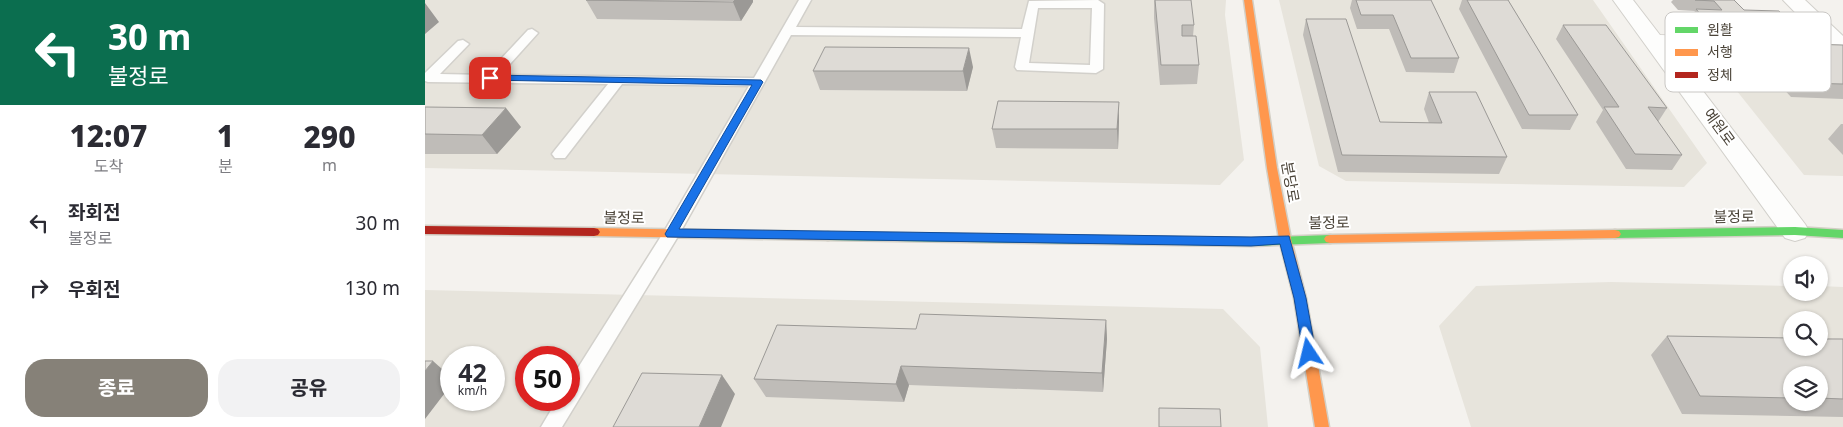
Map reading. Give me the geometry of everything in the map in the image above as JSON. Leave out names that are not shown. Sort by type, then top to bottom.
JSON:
[{"type":"main road","name":"분당로","points":[[1248,0],[1272,168],[1285,239],[1300,298],[1322,427]]},
{"type":"main road","name":"불정로","points":[[425,230],[1251,242],[1285,239],[1795,231],[1843,234]]},
{"type":"street","name":"예원로","points":[[1623,0],[1665,55]]},
{"type":"street","points":[[1793,0],[1806,12]]},
{"type":"street","points":[[1831,36],[1841,46],[1831,46]]},
{"type":"street","points":[[1655,41],[1665,41]]},
{"type":"street","name":"예원로","points":[[1693,92],[1795,231]]},
{"type":"lane","points":[[580,380],[671,234],[805,0]]},
{"type":"lane","points":[[1033,4],[1098,4],[1096,69],[1022,67],[1027,33],[1033,4]]},
{"type":"lane","points":[[787,31],[1027,33]]},
{"type":"lane","points":[[490,78],[532,33]]},
{"type":"lane","points":[[463,44],[428,78],[758,82]]},
{"type":"lane","points":[[560,154],[618,80]]},
{"type":"lane","points":[[551,427],[561,411]]},
{"type":"shaded area","points":[[425,0],[1226,0],[1225,15],[1244,160],[1220,185],[425,168]]},
{"type":"shaded area","points":[[1279,0],[1593,0],[1707,163],[1684,187],[1346,181],[1319,166]]},
{"type":"shaded area","points":[[1831,54],[1843,54],[1843,176],[1804,175],[1738,92],[1831,92]]},
{"type":"shaded area","points":[[1611,282],[1783,286],[1783,301],[1828,301],[1828,286],[1843,287],[1843,427],[1471,427],[1439,326],[1476,286]]},
{"type":"shaded area","points":[[425,290],[1223,309],[1260,347],[1268,427],[425,427]]},
{"type":"building","points":[[586,0],[735,0],[733,2]]},
{"type":"building","points":[[1155,0],[1191,0],[1194,25],[1182,25],[1182,36],[1196,36],[1199,65],[1161,65]]},
{"type":"building","points":[[1356,0],[1431,0],[1459,58],[1411,58],[1393,15],[1361,15]]},
{"type":"building","points":[[1467,0],[1508,0],[1578,115],[1529,115]]},
{"type":"building","points":[[1695,0],[1734,0],[1744,10],[1780,12],[1699,12],[1696,9],[1722,10],[1714,1]]},
{"type":"building","points":[[1306,19],[1346,19],[1380,122],[1442,123],[1429,92],[1476,92],[1507,157],[1342,155]]},
{"type":"building","points":[[1563,25],[1606,25],[1667,108],[1648,107],[1682,155],[1635,154],[1604,107],[1619,107]]},
{"type":"building","points":[[1831,45],[1843,45],[1843,84],[1831,84]]},
{"type":"building","points":[[825,47],[969,48],[963,71],[813,71]]},
{"type":"building","points":[[998,101],[1119,102],[1117,129],[992,129]]},
{"type":"building","points":[[425,107],[506,108],[482,135],[425,134]]},
{"type":"building","points":[[920,314],[1106,320],[1102,373],[901,366],[896,384],[754,379],[777,325],[916,329]]},
{"type":"building","points":[[1667,336],[1783,338],[1783,356],[1828,356],[1828,339],[1843,339],[1843,399],[1828,398],[1828,366],[1783,366],[1783,398],[1700,396]]},
{"type":"building","points":[[425,361],[433,361],[425,371]]},
{"type":"building","points":[[642,373],[722,375],[699,427],[613,427]]},
{"type":"building","points":[[1159,408],[1220,409],[1221,427],[1159,427]]},
{"type":"traffic: fast","points":[[1615,234],[1795,231],[1843,234]]},
{"type":"traffic: fast","points":[[828,236],[1252,242],[1330,239]]},
{"type":"traffic: slow","points":[[1248,0],[1272,168],[1285,239],[1300,298],[1322,427]]},
{"type":"traffic: slow","points":[[594,232],[828,236]]},
{"type":"traffic: slow","points":[[1330,239],[1615,234]]},
{"type":"traffic: jam","points":[[425,230],[594,232]]},
{"type":"route","points":[[490,78],[758,82],[671,234],[1251,242],[1285,239],[1300,298],[1309,353]]}]
